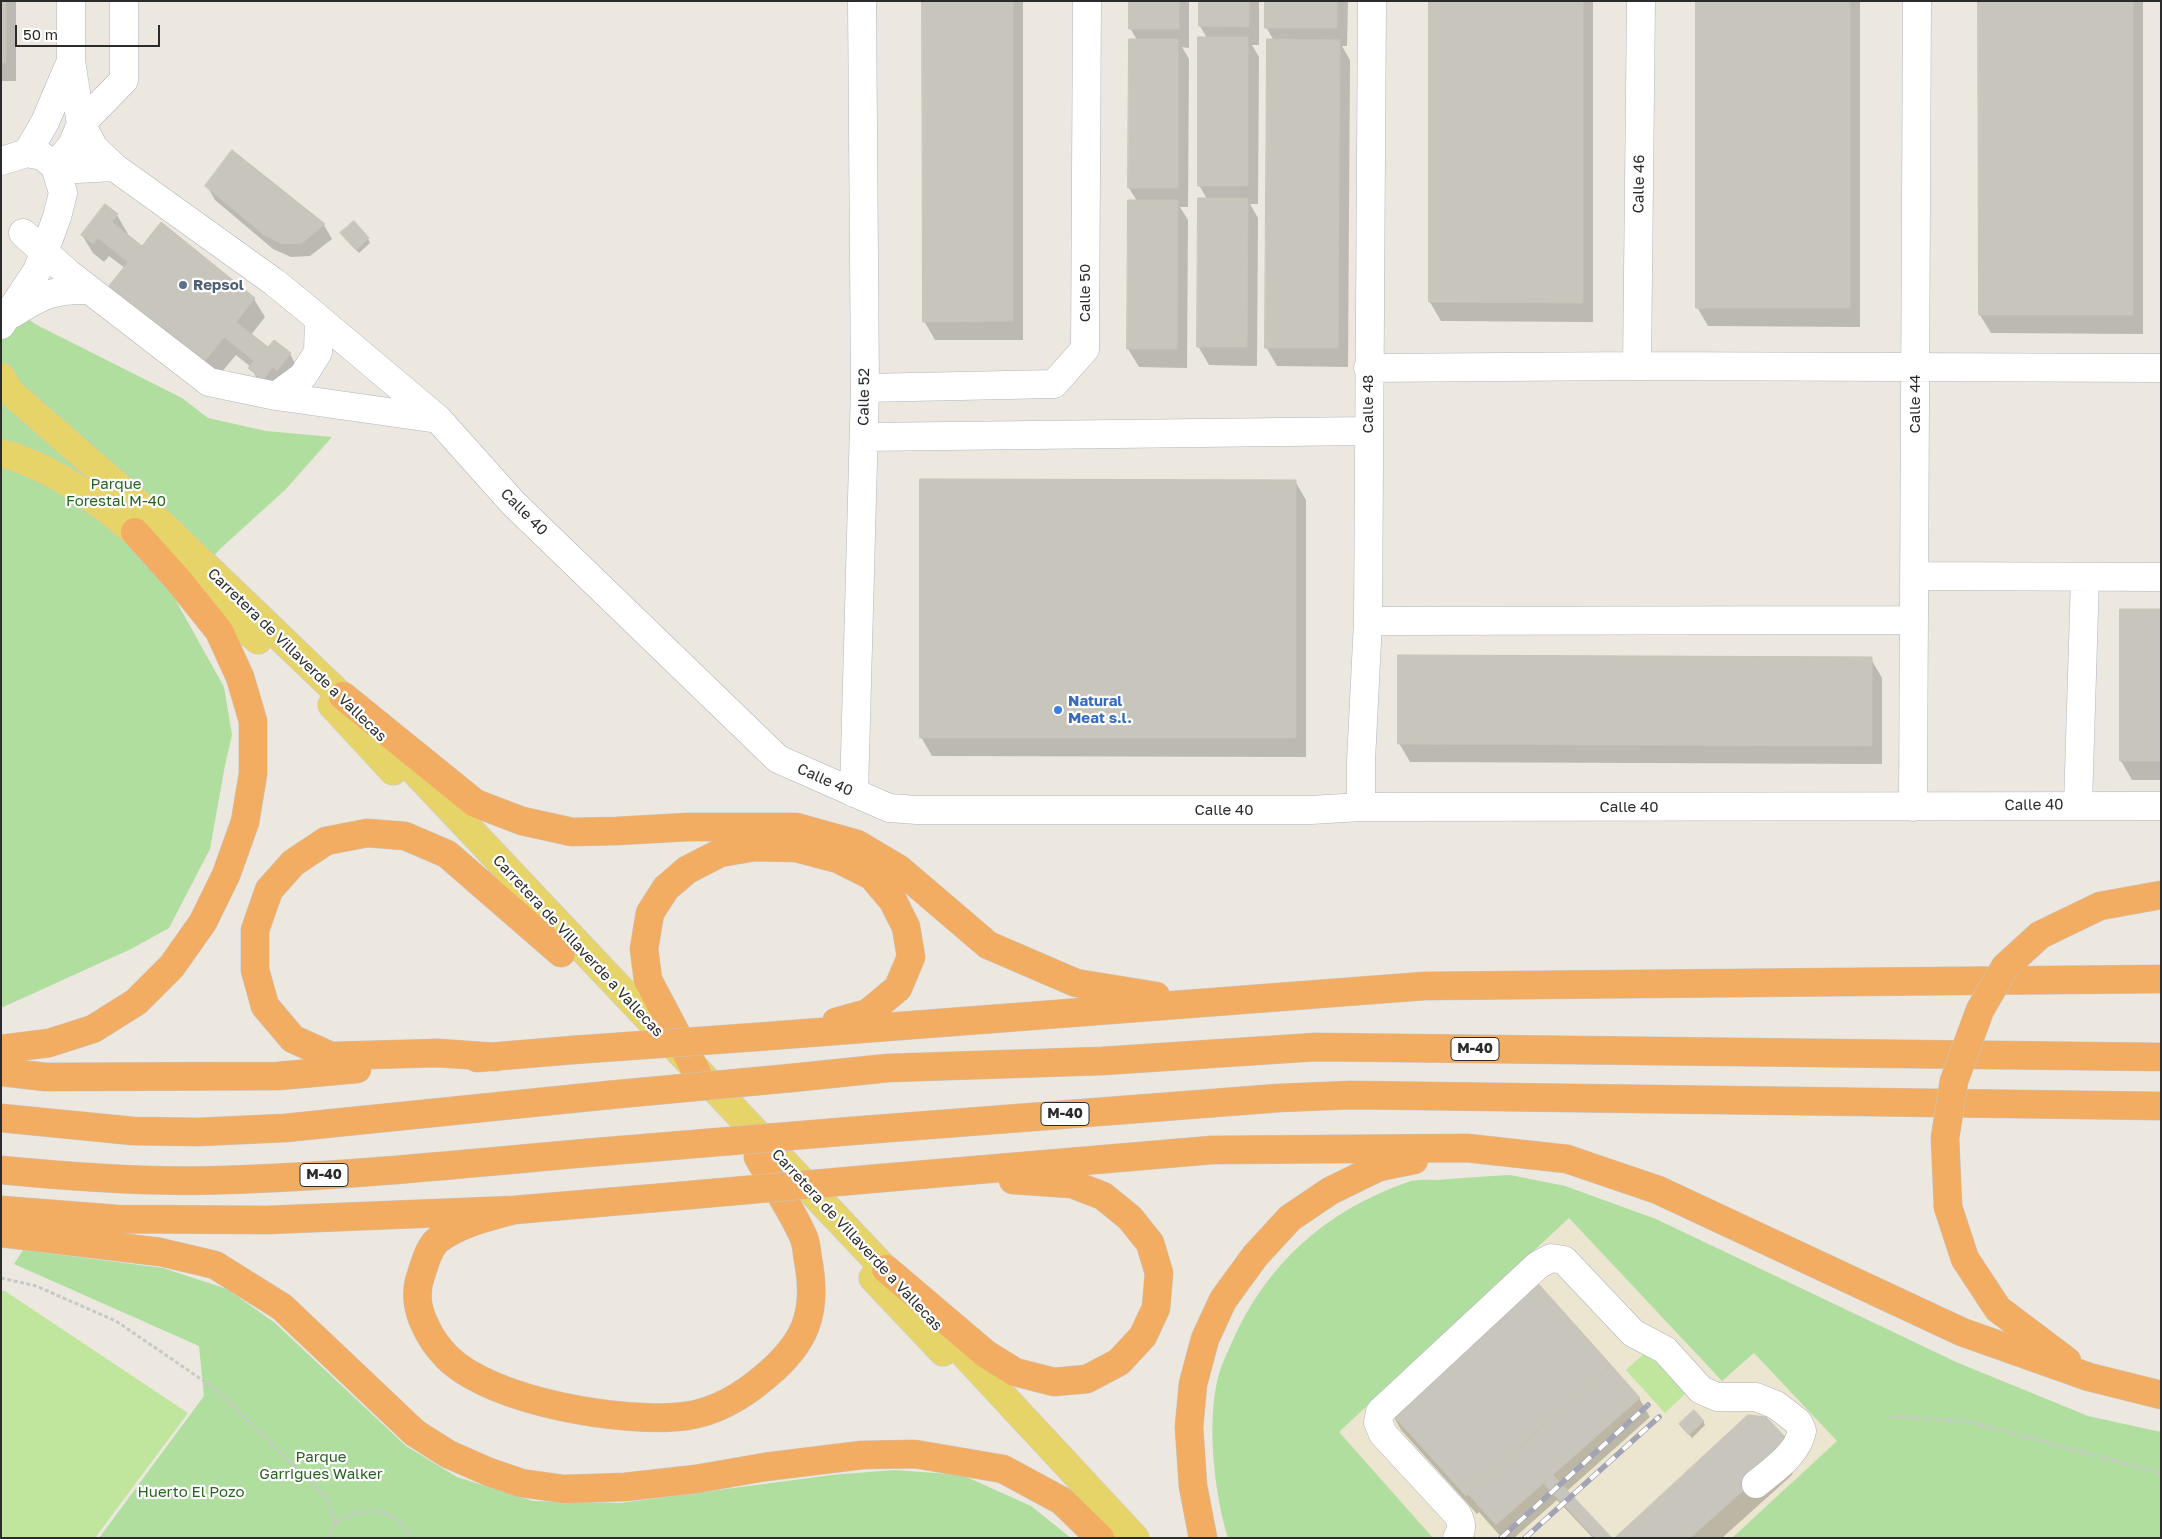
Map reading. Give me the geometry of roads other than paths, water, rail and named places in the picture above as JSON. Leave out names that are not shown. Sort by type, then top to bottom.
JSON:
[{"type":"highway","points":[[1,1049],[49,1043],[93,1029],[136,1002],[172,966],[203,922],[226,875],[245,822],[253,774],[253,721],[240,677],[219,631],[178,580],[134,532]]},
{"type":"highway","points":[[343,696],[475,803],[522,821],[572,832],[688,827],[796,827],[804,829],[857,844],[899,869],[988,946],[1076,983],[1199,1002]]},
{"type":"highway","points":[[496,1057],[438,1052],[331,1056],[293,1039],[265,1006],[255,970],[255,930],[269,890],[293,863],[326,841],[367,833],[404,836],[447,854],[561,953]]},
{"type":"highway","points":[[697,1073],[648,980],[644,949],[650,914],[666,888],[687,870],[720,853],[756,847],[796,848],[838,859],[872,876],[893,902],[906,927],[911,957],[898,988],[868,1013],[795,1035]]},
{"type":"highway","points":[[2089,1377],[1998,1310],[1965,1259],[1948,1207],[1944,1138],[1954,1080],[1980,1010],[2005,967],[2040,935],[2100,906],[2161,895]]},
{"type":"highway","points":[[1,1072],[46,1077],[278,1076],[573,1050],[1434,986],[2097,981],[2161,978]]},
{"type":"highway","name":"M-40","points":[[1,1118],[134,1131],[198,1132],[285,1128],[427,1112],[888,1068],[1102,1060],[1316,1047],[2161,1057]]},
{"type":"highway","name":"M-40","points":[[1,1170],[100,1178],[222,1180],[319,1175],[851,1130],[1279,1098],[1351,1095],[2161,1106]]},
{"type":"highway","points":[[1203,1538],[1193,1486],[1189,1427],[1193,1384],[1205,1339],[1223,1300],[1256,1256],[1290,1218],[1330,1191],[1379,1168],[1467,1148]]},
{"type":"highway","points":[[1,1210],[117,1219],[258,1220],[514,1210],[1212,1150],[1467,1148],[1567,1159],[1658,1190],[1962,1332],[2089,1377],[2161,1395]]},
{"type":"highway","points":[[514,1210],[452,1230],[437,1241],[428,1257],[418,1285],[419,1313],[430,1336],[449,1359],[476,1377],[509,1392],[575,1410],[653,1419],[688,1416],[719,1407],[749,1390],[774,1369],[795,1346],[810,1317],[812,1281],[804,1239],[758,1157]]},
{"type":"highway","points":[[886,1269],[986,1354],[1015,1372],[1054,1382],[1087,1379],[1119,1362],[1142,1336],[1156,1308],[1159,1274],[1150,1243],[1130,1218],[1103,1196],[1072,1184],[934,1173]]},
{"type":"highway","points":[[1,1233],[160,1252],[215,1265],[282,1308],[415,1433],[448,1454],[489,1472],[521,1482],[564,1489],[625,1486],[696,1479],[765,1467],[862,1455],[915,1454],[1003,1469],[1062,1500],[1100,1538]]},
{"type":"main road","name":"Carretera de Villaverde a Vallecas","points":[[1,377],[10,392],[163,525],[343,696],[697,1073],[886,1269],[1136,1538]]},
{"type":"main road","name":"Carretera de Villaverde a Vallecas","points":[[1,453],[20,458],[77,487],[134,532],[333,706],[561,953],[758,1157],[1119,1538]]},
{"type":"street","points":[[71,1],[71,61],[81,124]]},
{"type":"street","points":[[56,168],[72,145],[81,124],[124,80],[124,1]]},
{"type":"street","name":"Calle 52","points":[[854,793],[865,388],[862,1]]},
{"type":"street","name":"Calle 50","points":[[865,388],[1054,384],[1085,349],[1087,1]]},
{"type":"street","name":"Calle 48","points":[[1361,807],[1361,761],[1368,621],[1368,368],[1372,1]]},
{"type":"street","name":"Calle 46","points":[[1638,366],[1642,1]]},
{"type":"street","name":"Calle 44","points":[[1913,807],[1918,1]]},
{"type":"street","points":[[12,155],[45,122],[71,61]]},
{"type":"street","name":"Calle 40","points":[[81,124],[94,148],[114,167],[274,282],[438,419],[513,503],[778,759],[889,808],[917,810],[1311,810],[1361,807],[2161,806]]},
{"type":"street","points":[[3,322],[37,271],[58,217],[63,192],[56,168],[42,156],[12,155]]},
{"type":"street","points":[[56,168],[114,167]]},
{"type":"street","points":[[12,231],[48,239],[89,290],[209,382],[276,396],[438,419]]},
{"type":"street","points":[[3,322],[39,297],[67,290],[89,290]]},
{"type":"street","points":[[276,396],[303,376],[318,352],[319,320]]},
{"type":"street","points":[[1368,368],[1638,366],[2161,368]]},
{"type":"street","points":[[864,438],[1368,431]]},
{"type":"street","points":[[1914,576],[2161,577]]},
{"type":"street","points":[[2078,805],[2085,576]]},
{"type":"street","points":[[1368,621],[1914,620]]},
{"type":"street","points":[[1457,1538],[1461,1532],[1462,1523],[1457,1514],[1383,1434],[1378,1422],[1380,1412],[1538,1265],[1551,1258],[1564,1260],[1633,1334],[1664,1350],[1701,1390],[1716,1397],[1756,1397],[1776,1405],[1798,1422],[1802,1431],[1800,1442],[1792,1454],[1756,1484]]},
{"type":"railway","points":[[1501,1538],[1648,1405]]},
{"type":"railway","points":[[1525,1538],[1659,1417]]},
{"type":"place","name":"Repsol","points":[[183,285]]},
{"type":"place","name":"Natural Meat s.l.","points":[[1058,710]]},
{"type":"park label","name":"Parque Forestal M-40","points":[[116,492]]},
{"type":"park label","name":"Parque Garrigues Walker","points":[[321,1466]]},
{"type":"park label","name":"Huerto El Pozo","points":[[191,1492]]}]
